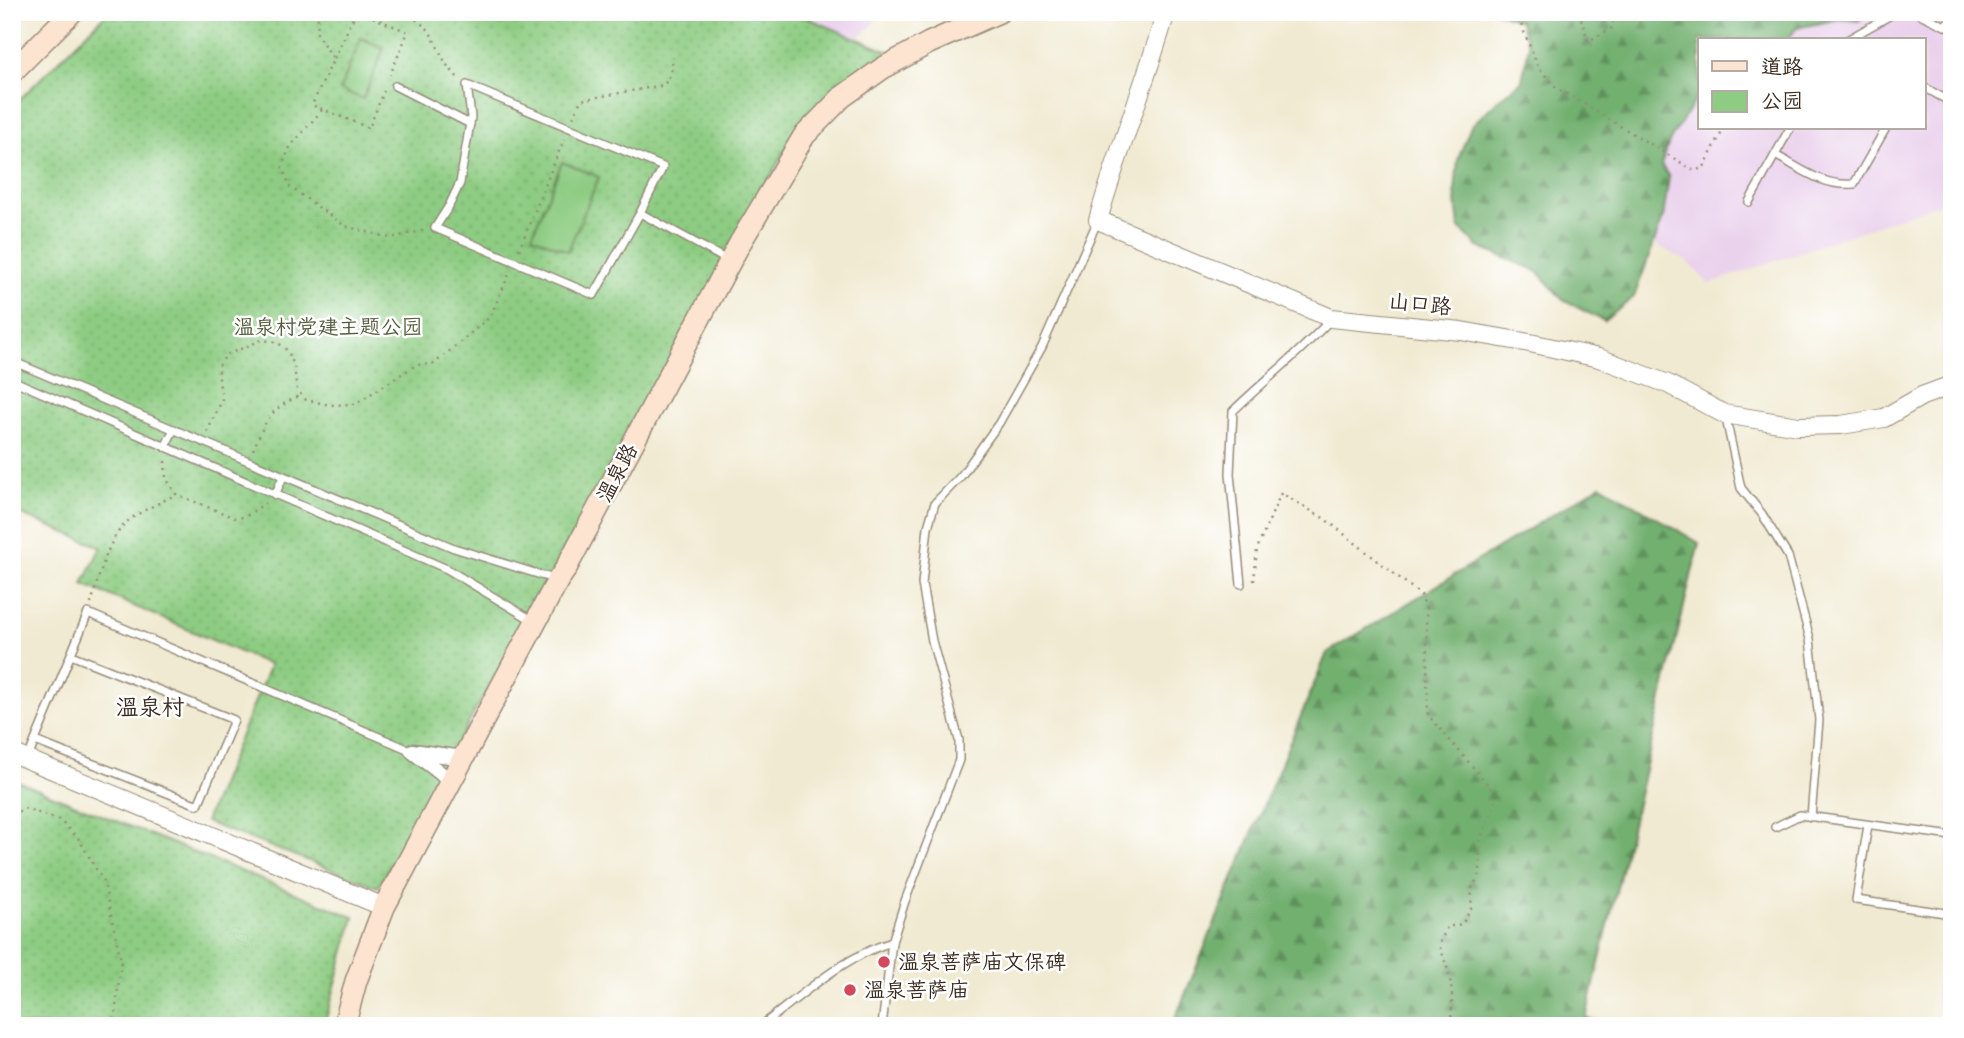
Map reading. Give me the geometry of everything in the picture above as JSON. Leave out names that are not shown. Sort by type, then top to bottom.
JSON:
[{"type":"main road","points":[[12,72],[72,12]]},
{"type":"main road","name":"温泉路","points":[[344,1026],[356,981],[384,907],[730,262],[804,136],[842,97],[883,68],[929,43],[999,12]]},
{"type":"street","points":[[1098,220],[1152,62],[1166,12]]},
{"type":"street","name":"山口路","points":[[1098,220],[1331,318],[1461,331],[1599,358],[1668,384],[1724,414],[1798,426],[1841,425],[1884,418],[1922,396],[1952,385]]},
{"type":"street","points":[[412,751],[464,758]]},
{"type":"street","points":[[412,751],[452,782]]},
{"type":"street","points":[[17,757],[384,907]]},
{"type":"lane","points":[[1861,37],[1896,12]]},
{"type":"lane","points":[[1916,12],[1949,28],[1952,17]]},
{"type":"lane","points":[[467,85],[663,167],[594,295],[435,228],[460,183],[471,117],[467,85]]},
{"type":"lane","points":[[395,86],[470,124]]},
{"type":"lane","points":[[1926,88],[1952,103]]},
{"type":"lane","points":[[1749,202],[1789,130]]},
{"type":"lane","points":[[1775,155],[1825,183],[1841,186],[1854,184],[1885,130]]},
{"type":"lane","points":[[640,213],[730,262]]},
{"type":"lane","points":[[882,1026],[892,942],[959,760],[959,740],[932,641],[922,584],[928,527],[935,503],[961,477],[999,423],[1042,347],[1098,220]]},
{"type":"lane","points":[[1241,584],[1230,474],[1233,411],[1309,343],[1331,318]]},
{"type":"lane","points":[[12,361],[454,548],[558,580]]},
{"type":"lane","points":[[12,380],[447,569],[536,622]]},
{"type":"lane","points":[[1724,414],[1741,488],[1762,514],[1788,556],[1810,639],[1819,720],[1811,817]]},
{"type":"lane","points":[[165,447],[174,429]]},
{"type":"lane","points":[[275,495],[283,477]]},
{"type":"lane","points":[[17,757],[35,741],[88,613],[412,751]]},
{"type":"lane","points":[[35,741],[198,805],[234,720],[71,655]]},
{"type":"lane","points":[[1775,827],[1800,815],[1952,836]]},
{"type":"lane","points":[[1868,825],[1856,900],[1952,914]]},
{"type":"lane","points":[[761,1026],[842,965],[873,948],[892,942]]},
{"type":"path","points":[[322,12],[318,18],[317,35],[334,58]]},
{"type":"path","points":[[358,12],[408,32],[369,128],[312,105],[358,12]]},
{"type":"path","points":[[404,12],[429,30],[446,64],[467,85]]},
{"type":"path","points":[[1516,12],[1539,69],[1557,88],[1695,171],[1704,167],[1723,130]]},
{"type":"path","points":[[1579,12],[1588,41],[1611,29],[1615,12]]},
{"type":"path","points":[[202,442],[222,400],[219,366],[226,355],[262,340],[277,342],[288,351],[298,390],[306,400],[330,405],[355,404],[416,365],[434,364],[490,317],[581,100],[664,85],[671,74],[673,57]]},
{"type":"path","points":[[322,110],[289,147],[282,166],[290,187],[345,226],[390,238],[435,228]]},
{"type":"path","points":[[248,461],[266,419],[283,404],[301,395]]},
{"type":"path","points":[[165,447],[166,478],[176,494],[234,518],[245,517],[275,495]]},
{"type":"path","points":[[1241,584],[1253,589],[1258,550],[1282,493],[1325,519],[1421,595],[1426,609],[1428,715],[1490,787],[1495,803],[1480,840],[1480,874],[1472,888],[1471,909],[1462,924],[1447,927],[1439,945],[1452,985],[1450,1026]]},
{"type":"path","points":[[88,613],[105,559],[118,532],[130,519],[176,494]]},
{"type":"path","points":[[12,815],[24,808],[59,820],[79,839],[104,883],[121,960],[114,1026]]},
{"type":"shaded area","points":[[793,12],[877,12],[873,25],[856,39]]},
{"type":"shaded area","points":[[1870,12],[1952,12],[1952,199],[1709,284],[1688,262],[1653,243],[1663,218],[1669,177],[1661,165],[1670,140],[1698,95],[1698,130],[1926,130],[1926,38],[1789,38],[1796,29],[1839,19],[1858,21]]},
{"type":"green space","name":"温泉村党建主题公园","points":[[108,12],[793,12],[894,54],[838,90],[799,125],[378,887],[205,822],[270,665],[83,584],[101,547],[12,511],[12,107]]},
{"type":"green space","points":[[1498,12],[1870,12],[1858,21],[1839,19],[1796,28],[1789,38],[1698,38],[1698,95],[1670,140],[1661,165],[1669,177],[1663,218],[1634,297],[1604,321],[1563,300],[1537,271],[1478,247],[1459,227],[1455,192],[1458,159],[1471,126],[1522,81],[1529,46],[1520,21]]},
{"type":"green space","points":[[361,38],[384,48],[363,99],[340,90]]},
{"type":"green space","points":[[562,162],[599,177],[568,251],[532,236]]},
{"type":"green space","points":[[1601,485],[1699,543],[1586,1018],[1612,1026],[1172,1026],[1327,653]]},
{"type":"green space","points":[[12,779],[354,917],[324,1026],[12,1026]]},
{"type":"place","name":"温泉菩萨庙文保碑","points":[[884,962]]},
{"type":"place","name":"温泉菩萨庙","points":[[850,990]]},
{"type":"district","name":"温泉村","points":[[150,707]]}]
